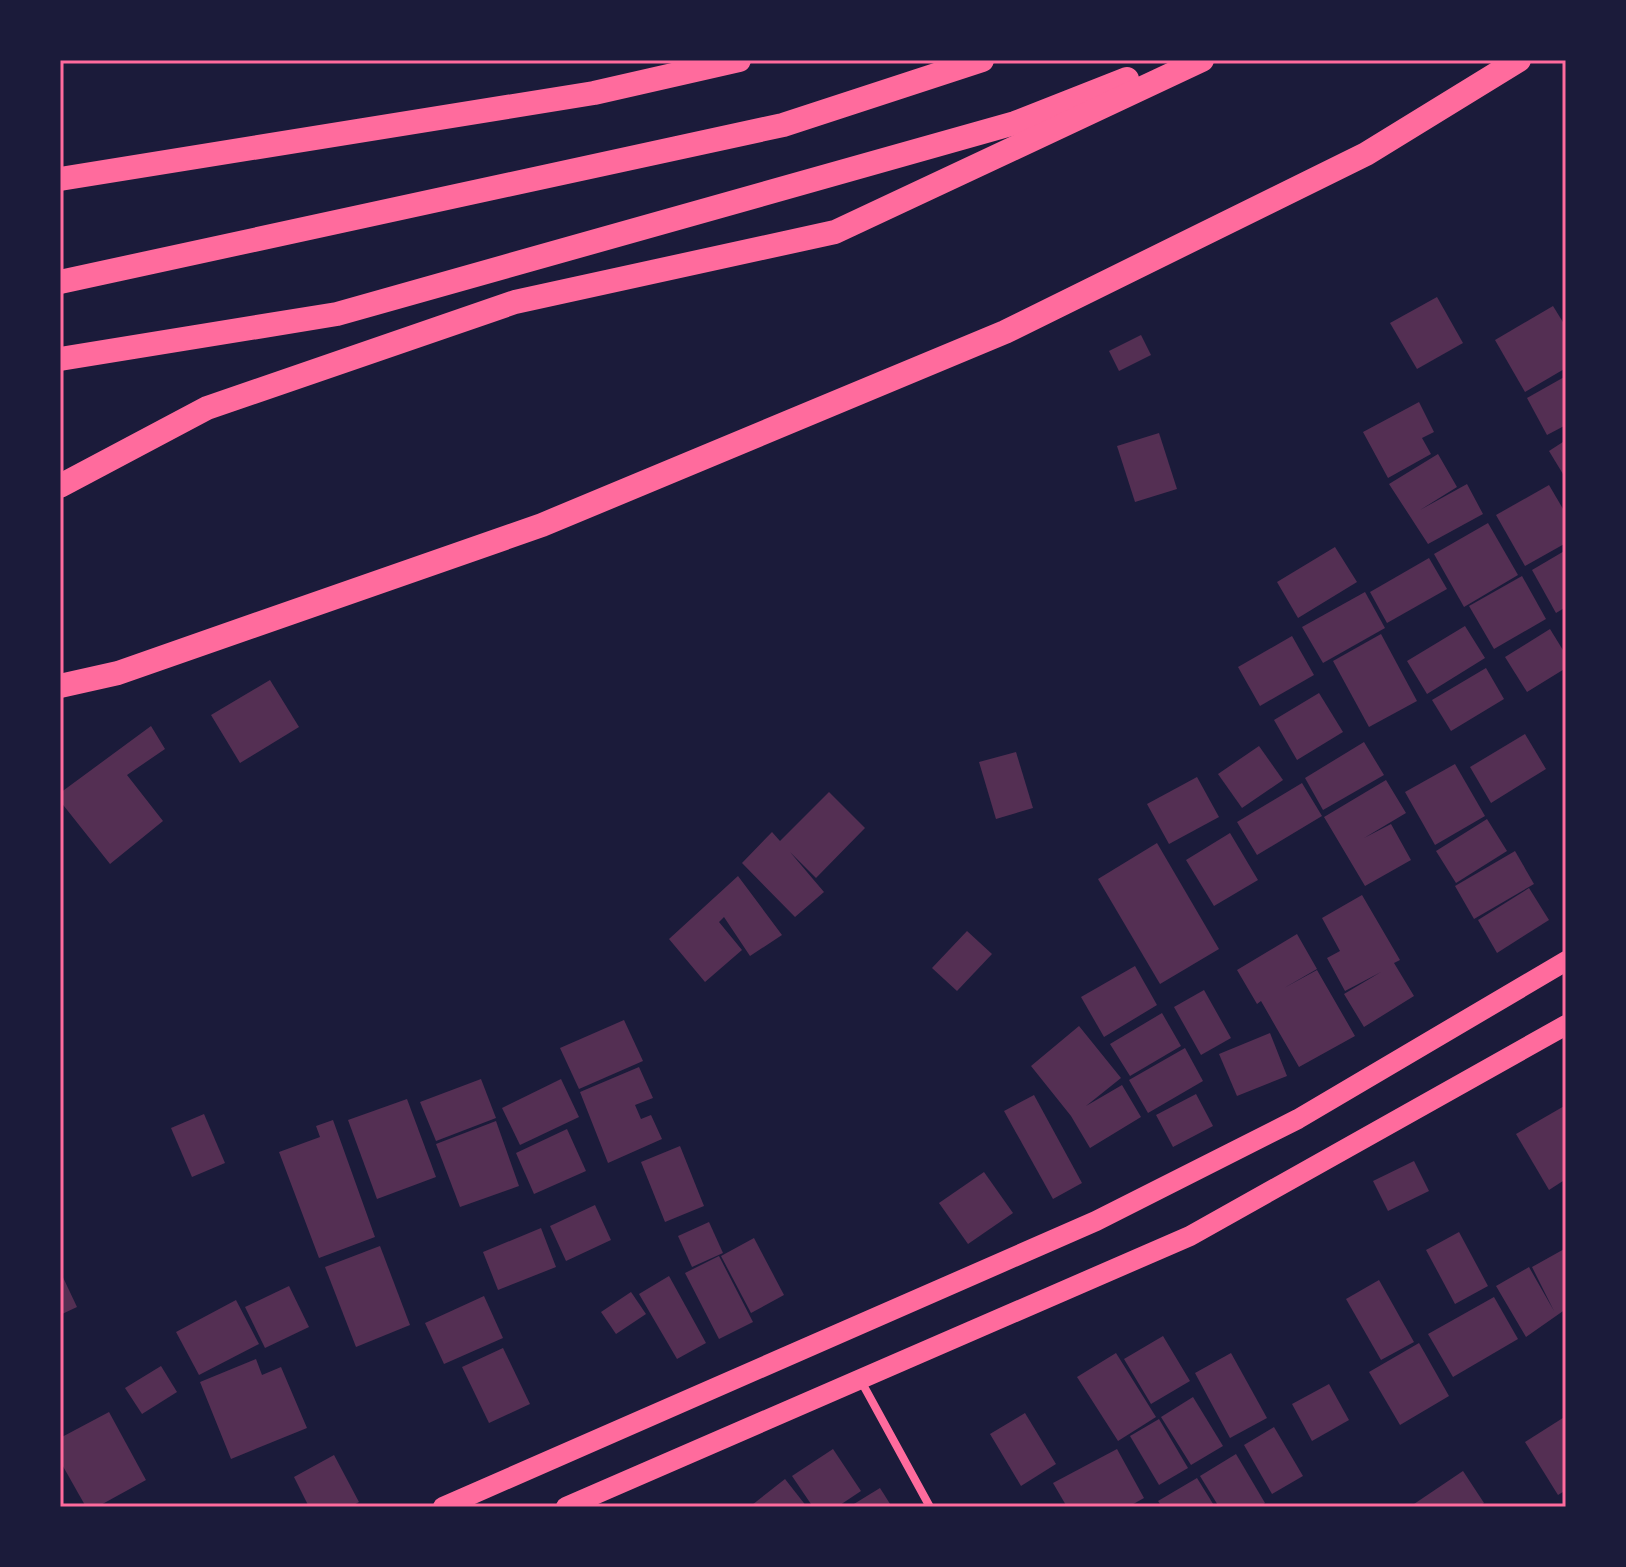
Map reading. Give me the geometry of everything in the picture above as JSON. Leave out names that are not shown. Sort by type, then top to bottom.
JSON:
[{"type":"highway","points":[[60,179],[594,93],[739,60]]},
{"type":"highway","points":[[60,282],[783,125],[982,60]]},
{"type":"highway","points":[[60,359],[337,314],[1015,123],[1176,60]]},
{"type":"highway","points":[[60,486],[207,408],[515,302],[835,232],[1202,60]]},
{"type":"highway","points":[[60,686],[118,673],[542,525],[1005,332],[1366,154],[1519,60]]},
{"type":"main road","points":[[443,1507],[1096,1221],[1298,1119],[1566,961]]},
{"type":"main road","points":[[566,1507],[1190,1236],[1566,1025]]},
{"type":"street","points":[[860,1379],[930,1507]]},
{"type":"building","points":[[1437,297],[1463,343],[1417,369],[1390,323]]},
{"type":"building","points":[[1553,306],[1566,327],[1566,368],[1525,392],[1495,340]]},
{"type":"building","points":[[1141,335],[1151,355],[1119,371],[1109,351]]},
{"type":"building","points":[[1566,376],[1566,425],[1547,435],[1527,398]]},
{"type":"building","points":[[1419,402],[1434,432],[1422,438],[1431,454],[1388,478],[1363,432]]},
{"type":"building","points":[[1159,433],[1177,489],[1135,502],[1117,446]]},
{"type":"building","points":[[1566,440],[1566,479],[1549,451]]},
{"type":"building","points":[[1438,454],[1457,487],[1420,510],[1467,484],[1483,514],[1428,544],[1389,484]]},
{"type":"building","points":[[1549,485],[1566,514],[1566,543],[1525,566],[1496,515]]},
{"type":"building","points":[[1488,523],[1518,575],[1464,607],[1434,554]]},
{"type":"building","points":[[1335,547],[1357,582],[1298,618],[1277,582]]},
{"type":"building","points":[[1566,550],[1566,607],[1556,613],[1532,570]]},
{"type":"building","points":[[1429,558],[1447,589],[1387,623],[1370,592]]},
{"type":"building","points":[[1522,576],[1546,619],[1494,649],[1469,606]]},
{"type":"building","points":[[1365,592],[1385,628],[1323,663],[1302,627]]},
{"type":"building","points":[[1465,626],[1485,658],[1427,694],[1407,661]]},
{"type":"building","points":[[1550,629],[1566,655],[1566,668],[1527,692],[1505,657]]},
{"type":"building","points":[[1381,634],[1417,701],[1369,727],[1333,661]]},
{"type":"building","points":[[1292,636],[1314,675],[1260,706],[1238,667]]},
{"type":"building","points":[[1486,668],[1504,699],[1451,731],[1432,700]]},
{"type":"building","points":[[270,680],[299,727],[240,763],[211,715]]},
{"type":"building","points":[[1319,693],[1343,732],[1297,760],[1274,720]]},
{"type":"building","points":[[151,726],[165,749],[127,775],[163,821],[110,864],[60,801],[60,793]]},
{"type":"building","points":[[1525,734],[1546,769],[1491,803],[1470,767]]},
{"type":"building","points":[[1364,742],[1384,775],[1323,810],[1305,778]]},
{"type":"building","points":[[1259,746],[1283,780],[1242,808],[1218,774]]},
{"type":"building","points":[[1016,752],[1033,808],[996,819],[979,762]]},
{"type":"building","points":[[1455,764],[1485,816],[1435,845],[1405,792]]},
{"type":"building","points":[[1197,777],[1219,817],[1169,844],[1147,804]]},
{"type":"building","points":[[1386,780],[1406,813],[1364,838],[1391,824],[1411,860],[1365,886],[1324,817]]},
{"type":"building","points":[[1302,783],[1322,816],[1257,855],[1237,822]]},
{"type":"building","points":[[829,792],[865,828],[816,878],[790,852],[824,892],[795,917],[742,863],[772,832],[780,841]]},
{"type":"building","points":[[1487,819],[1507,851],[1456,883],[1436,851]]},
{"type":"building","points":[[1230,833],[1258,880],[1214,906],[1186,860]]},
{"type":"building","points":[[1157,843],[1219,949],[1160,984],[1098,879]]},
{"type":"building","points":[[1515,851],[1534,884],[1474,919],[1455,886]]},
{"type":"building","points":[[738,876],[782,935],[750,956],[724,917],[719,922],[742,950],[705,982],[669,939]]},
{"type":"building","points":[[1529,888],[1549,920],[1497,953],[1478,920]]},
{"type":"building","points":[[1362,895],[1400,960],[1394,963],[1414,996],[1364,1027],[1344,994],[1381,972],[1345,991],[1327,958],[1340,951],[1322,918]]},
{"type":"building","points":[[967,931],[992,954],[957,991],[932,968]]},
{"type":"building","points":[[1297,934],[1317,969],[1284,988],[1317,970],[1355,1036],[1299,1067],[1261,1001],[1257,1004],[1237,970]]},
{"type":"building","points":[[1135,966],[1157,1005],[1104,1037],[1081,997]]},
{"type":"building","points":[[1204,990],[1231,1038],[1201,1055],[1174,1007]]},
{"type":"building","points":[[1162,1013],[1181,1046],[1130,1076],[1110,1044]]},
{"type":"building","points":[[624,1020],[643,1061],[579,1089],[560,1048]]},
{"type":"building","points":[[1079,1026],[1121,1078],[1086,1106],[1122,1085],[1141,1117],[1090,1148],[1071,1116],[1031,1066]]},
{"type":"building","points":[[1270,1033],[1287,1076],[1237,1096],[1219,1054]]},
{"type":"building","points":[[1185,1048],[1203,1081],[1148,1113],[1129,1080]]},
{"type":"building","points":[[639,1067],[653,1098],[635,1105],[641,1119],[651,1115],[662,1139],[608,1163],[580,1092]]},
{"type":"building","points":[[481,1079],[496,1118],[436,1141],[420,1102]]},
{"type":"building","points":[[561,1079],[579,1117],[520,1145],[502,1108]]},
{"type":"building","points":[[1196,1094],[1213,1126],[1173,1147],[1156,1115]]},
{"type":"building","points":[[1034,1095],[1082,1183],[1053,1199],[1004,1111]]},
{"type":"building","points":[[407,1099],[436,1177],[377,1199],[348,1120]]},
{"type":"building","points":[[1566,1105],[1566,1179],[1549,1190],[1516,1134]]},
{"type":"building","points":[[204,1114],[225,1163],[192,1177],[171,1128]]},
{"type":"building","points":[[333,1120],[375,1237],[319,1258],[279,1152],[320,1137],[316,1126]]},
{"type":"building","points":[[496,1121],[519,1186],[460,1207],[436,1144]]},
{"type":"building","points":[[567,1129],[586,1171],[534,1194],[516,1153]]},
{"type":"building","points":[[680,1146],[704,1206],[665,1222],[641,1162]]},
{"type":"building","points":[[1414,1161],[1429,1191],[1388,1211],[1373,1181]]},
{"type":"building","points":[[984,1172],[1013,1213],[968,1244],[939,1203]]},
{"type":"building","points":[[595,1205],[611,1240],[566,1261],[550,1226]]},
{"type":"building","points":[[709,1222],[723,1253],[692,1267],[678,1236]]},
{"type":"building","points":[[541,1228],[556,1267],[498,1290],[483,1252]]},
{"type":"building","points":[[1459,1232],[1488,1286],[1455,1304],[1426,1250]]},
{"type":"building","points":[[754,1238],[784,1295],[751,1313],[721,1256]]},
{"type":"building","points":[[380,1246],[410,1325],[356,1347],[325,1267]]},
{"type":"building","points":[[1566,1248],[1566,1309],[1526,1337],[1496,1286],[1529,1267],[1554,1311],[1532,1267]]},
{"type":"building","points":[[719,1256],[753,1322],[719,1339],[685,1273]]},
{"type":"building","points":[[60,1271],[77,1307],[60,1315]]},
{"type":"building","points":[[669,1276],[706,1343],[677,1359],[639,1294]]},
{"type":"building","points":[[1379,1280],[1414,1342],[1381,1360],[1346,1299]]},
{"type":"building","points":[[289,1286],[309,1327],[265,1348],[245,1307]]},
{"type":"building","points":[[631,1292],[646,1314],[616,1334],[601,1312]]},
{"type":"building","points":[[484,1296],[503,1338],[444,1364],[425,1323]]},
{"type":"building","points":[[1494,1297],[1518,1339],[1453,1377],[1428,1334]]},
{"type":"building","points":[[236,1300],[259,1344],[199,1375],[176,1332]]},
{"type":"building","points":[[1163,1336],[1190,1381],[1151,1404],[1124,1359]]},
{"type":"building","points":[[1419,1343],[1449,1396],[1400,1425],[1369,1372]]},
{"type":"building","points":[[503,1348],[530,1404],[489,1423],[462,1367]]},
{"type":"building","points":[[1116,1353],[1156,1417],[1118,1441],[1077,1377]]},
{"type":"building","points":[[1231,1353],[1267,1418],[1230,1438],[1195,1373]]},
{"type":"building","points":[[256,1359],[262,1375],[281,1367],[307,1428],[231,1459],[200,1382]]},
{"type":"building","points":[[161,1366],[177,1392],[142,1414],[125,1388]]},
{"type":"building","points":[[1329,1384],[1349,1420],[1312,1441],[1292,1404]]},
{"type":"building","points":[[1193,1397],[1223,1446],[1191,1465],[1161,1417]]},
{"type":"building","points":[[109,1412],[146,1480],[97,1507],[86,1507],[60,1461],[60,1438]]},
{"type":"building","points":[[1025,1413],[1056,1464],[1021,1486],[990,1434]]},
{"type":"building","points":[[1566,1416],[1566,1490],[1558,1495],[1525,1442]]},
{"type":"building","points":[[1159,1419],[1188,1468],[1159,1485],[1130,1436]]},
{"type":"building","points":[[1274,1427],[1303,1476],[1272,1494],[1244,1445]]},
{"type":"building","points":[[833,1449],[861,1491],[837,1507],[813,1507],[792,1476]]},
{"type":"building","points":[[1117,1449],[1144,1498],[1128,1507],[1067,1507],[1053,1483]]},
{"type":"building","points":[[1236,1454],[1265,1503],[1259,1507],[1219,1507],[1200,1476]]},
{"type":"building","points":[[334,1455],[359,1502],[350,1507],[309,1507],[294,1477]]},
{"type":"building","points":[[1463,1471],[1484,1503],[1478,1507],[1416,1507],[1414,1504]]},
{"type":"building","points":[[1197,1478],[1215,1507],[1162,1507],[1158,1501]]},
{"type":"building","points":[[785,1479],[807,1507],[752,1505]]},
{"type":"building","points":[[880,1488],[892,1507],[849,1507]]}]
